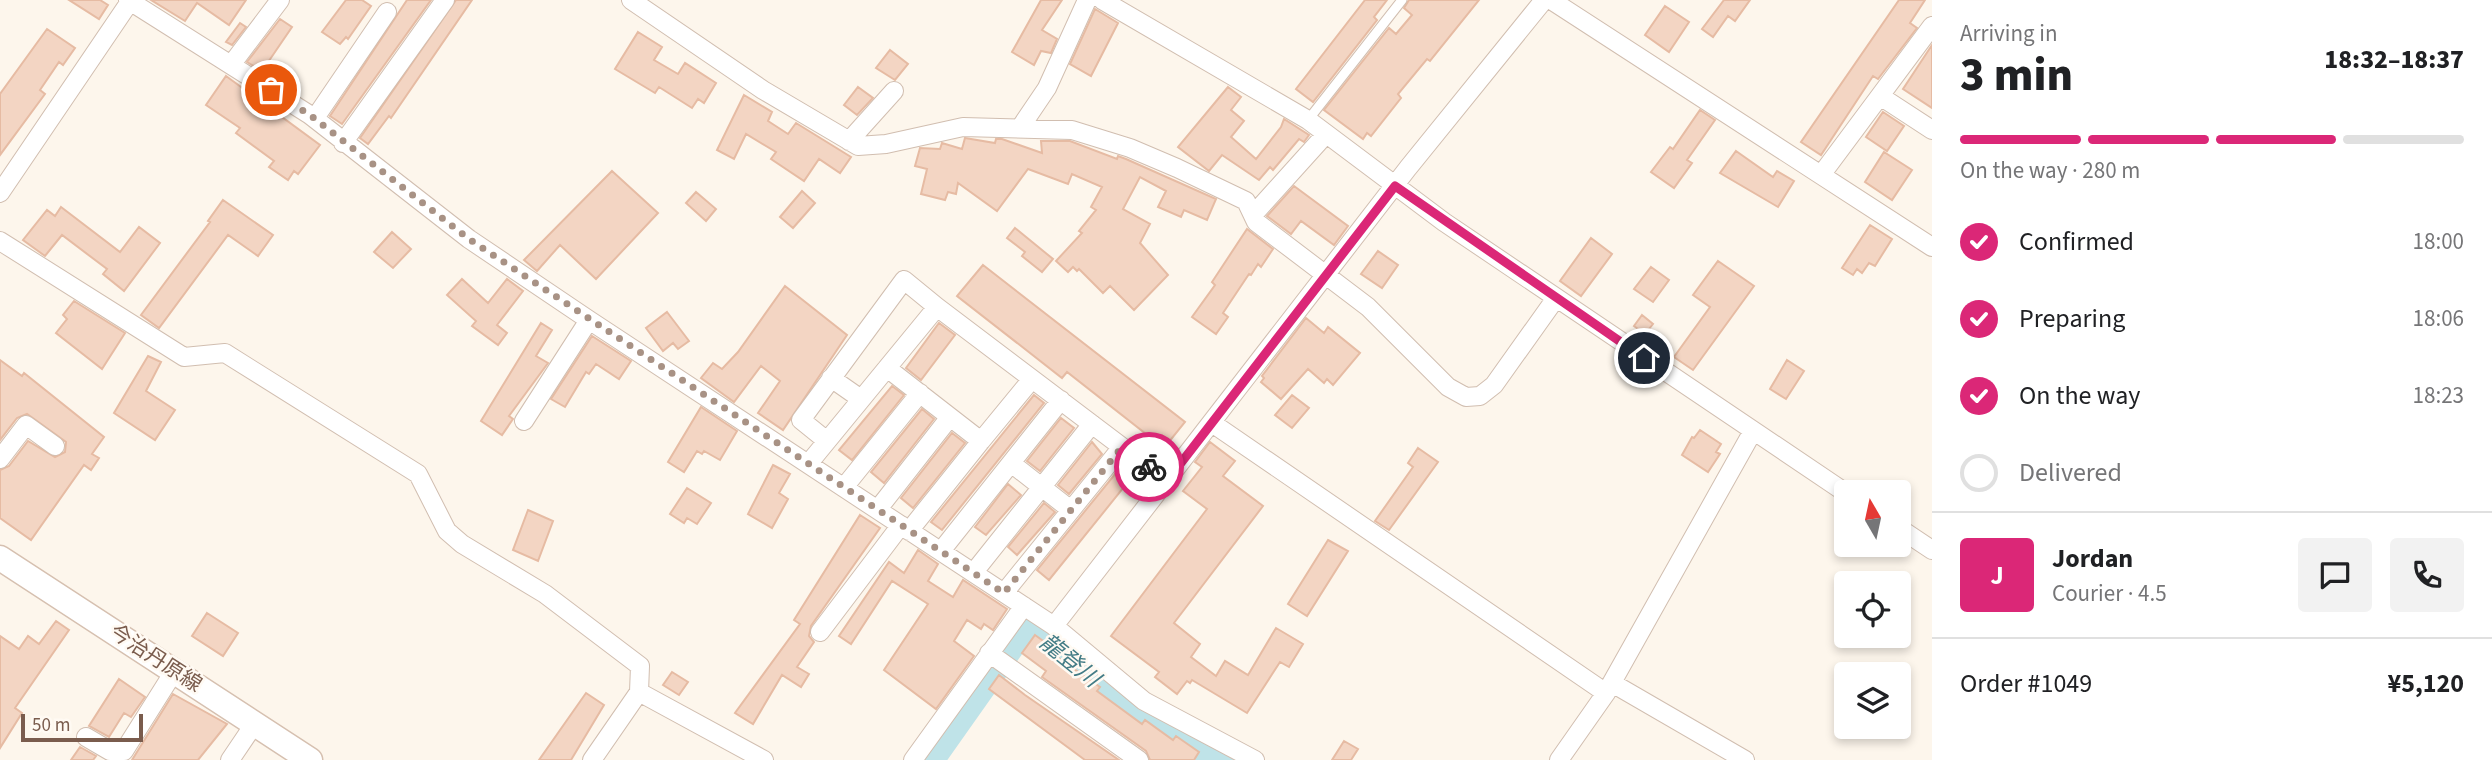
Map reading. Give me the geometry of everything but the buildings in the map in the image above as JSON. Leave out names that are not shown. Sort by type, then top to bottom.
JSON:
[{"type":"main road","name":"今治丹原線","points":[[0,558],[310,760]]},
{"type":"street","points":[[0,193],[130,0],[315,118],[343,143],[469,239],[1054,626],[1144,701],[1255,760]]},
{"type":"street","points":[[231,65],[280,0]]},
{"type":"street","points":[[343,143],[445,0]]},
{"type":"street","points":[[631,0],[763,90],[858,146],[886,144],[962,127],[1072,130],[1130,148],[1246,201],[1256,222],[1368,307],[1448,387],[1466,397],[1480,396],[1494,385],[1556,298]]},
{"type":"street","points":[[1020,128],[1047,88],[1087,0]]},
{"type":"street","points":[[1102,0],[1308,120],[1395,186],[1556,298],[1834,485]]},
{"type":"street","points":[[1054,626],[1395,186],[1544,0]]},
{"type":"street","points":[[1551,0],[1932,247]]},
{"type":"street","points":[[315,118],[387,12]]},
{"type":"street","points":[[1821,175],[1931,29]]},
{"type":"street","points":[[849,141],[894,91]]},
{"type":"street","points":[[1880,96],[1932,130]]},
{"type":"street","points":[[1253,215],[1326,134]]},
{"type":"street","points":[[0,241],[184,357],[225,353],[418,474],[447,531],[461,544],[545,594],[640,666],[639,692],[592,760]]},
{"type":"street","points":[[827,442],[801,420],[904,280],[1167,481]]},
{"type":"street","points":[[809,463],[937,307]]},
{"type":"street","points":[[524,421],[589,320]]},
{"type":"street","points":[[887,368],[981,441]]},
{"type":"street","points":[[831,378],[861,399]]},
{"type":"street","points":[[820,632],[1032,379]]},
{"type":"street","points":[[845,486],[920,393]]},
{"type":"street","points":[[941,551],[1061,400]]},
{"type":"street","points":[[878,509],[950,416]]},
{"type":"street","points":[[1212,423],[1609,688],[1745,760]]},
{"type":"street","points":[[974,572],[1092,424]]},
{"type":"street","points":[[0,459],[26,425],[55,446]]},
{"type":"street","points":[[1559,760],[1609,688],[1753,431]]},
{"type":"street","points":[[1004,593],[1122,447]]},
{"type":"street","points":[[1011,463],[1071,510]]},
{"type":"street","points":[[1911,536],[1932,550]]},
{"type":"street","points":[[913,760],[1024,606]]},
{"type":"street","points":[[989,653],[1139,760]]},
{"type":"street","points":[[86,737],[110,751],[124,751],[175,670]]},
{"type":"street","points":[[639,692],[764,760]]},
{"type":"street","points":[[230,760],[255,723]]},
{"type":"street","points":[[1218,760],[1228,745]]},
{"type":"lane","points":[[1308,120],[1402,0]]},
{"type":"waterway","name":"龍登川","points":[[929,760],[1025,624],[1140,715],[1222,760]]},
{"type":"way so far","points":[[271,90],[310,115],[469,239],[1004,593],[1122,447],[1149,467]]},
{"type":"route","points":[[1149,467],[1167,481],[1395,186],[1644,358]]}]
